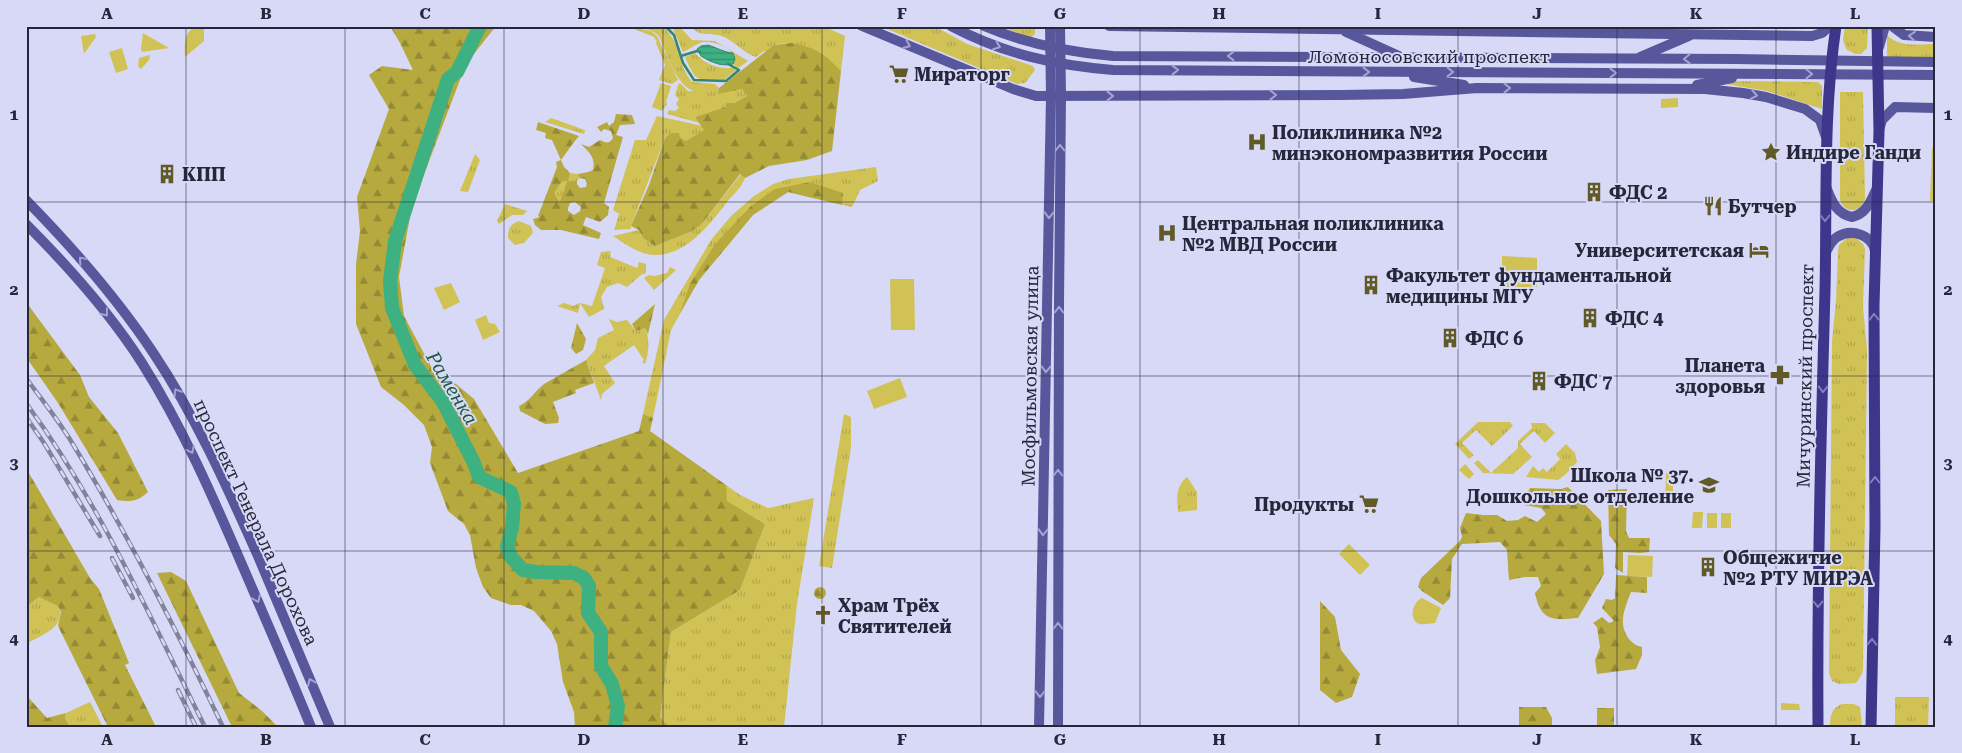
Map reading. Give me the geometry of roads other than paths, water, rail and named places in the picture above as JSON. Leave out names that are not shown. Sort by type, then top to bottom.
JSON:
[{"type":"main road","points":[[862,26],[1026,94],[1056,96],[1350,95],[1403,94],[1477,88],[1683,88],[1744,93],[1796,106],[1815,115],[1820,120],[1827,138]]},
{"type":"main road","name":"Ломоносовский проспект","points":[[951,26],[997,47],[1030,58],[1074,66],[1113,70],[1752,73],[1861,75],[1878,78]]},
{"type":"main road","name":"Ломоносовский проспект","points":[[984,26],[1032,44],[1075,53],[1113,56],[1831,61],[1878,56]]},
{"type":"main road","name":"Мосфильмовская улица","points":[[1050,26],[1056,96],[1058,727]]},
{"type":"main road","name":"Мосфильмовская улица","points":[[1039,727],[1056,96],[1060,26]]},
{"type":"main road","points":[[1109,26],[1812,36],[1822,33],[1830,26]]},
{"type":"main road","name":"Мичуринский проспект","points":[[1818,727],[1818,574],[1827,138],[1831,61],[1836,26]]},
{"type":"main road","points":[[1871,727],[1879,131],[1877,26]]},
{"type":"main road","points":[[1878,56],[1885,26]]},
{"type":"main road","points":[[1892,26],[1904,35],[1936,36]]},
{"type":"main road","points":[[1342,30],[1402,58]]},
{"type":"main road","points":[[1636,59],[1695,34]]},
{"type":"main road","points":[[1878,56],[1936,62]]},
{"type":"main road","points":[[1384,72],[1477,88]]},
{"type":"main road","points":[[1683,88],[1752,73]]},
{"type":"main road","points":[[1878,78],[1936,75]]},
{"type":"main road","points":[[1879,131],[1882,120],[1895,107],[1936,108]]},
{"type":"main road","points":[[1826,183],[1830,196],[1838,209],[1847,216],[1857,216],[1864,211],[1877,187]]},
{"type":"main road","name":"проспект Генерала Дорохова","points":[[26,200],[64,239],[124,312],[155,355],[184,403],[244,524],[330,727]]},
{"type":"main road","name":"проспект Генерала Дорохова","points":[[26,224],[88,291],[117,328],[141,362],[172,413],[196,460],[312,727]]},
{"type":"main road","points":[[1826,252],[1830,243],[1836,237],[1844,233],[1853,232],[1862,234],[1869,239],[1876,252]]},
{"type":"main road","points":[[1042,589],[1044,584],[1050,581],[1056,584],[1058,590]]},
{"type":"waterway","name":"Раменка","points":[[480,26],[457,72],[448,79],[395,241],[390,281],[392,308],[415,365],[443,402],[474,463],[479,477],[511,492],[514,504],[512,528],[507,546],[511,557],[523,570],[574,573],[584,578],[589,586],[588,613],[601,632],[601,666],[612,684],[618,706],[615,727]]},
{"type":"waterway","points":[[665,26],[674,35],[683,63],[694,80],[726,81],[739,70],[728,64]]},
{"type":"waterway","points":[[681,56],[697,51],[700,52]]},
{"type":"railway","points":[[26,378],[69,437],[114,515],[170,620],[223,727]]},
{"type":"railway","points":[[26,403],[77,480],[100,520],[205,727]]},
{"type":"railway","points":[[26,417],[44,443],[100,536]]},
{"type":"railway","points":[[112,558],[133,598]]},
{"type":"railway","points":[[178,690],[196,727]]},
{"type":"place","name":"Мираторг","points":[[899,74]]},
{"type":"place","name":"Поликлиника №2 минэкономразвития России","points":[[1257,142]]},
{"type":"place","name":"Индире Ганди","points":[[1771,152]]},
{"type":"place","name":"КПП","points":[[167,174]]},
{"type":"place","name":"ФДС 2","points":[[1594,192]]},
{"type":"place","name":"Бутчер","points":[[1713,206]]},
{"type":"place","name":"Центральная поликлиника №2 МВД России","points":[[1167,233]]},
{"type":"place","name":"Университетская","points":[[1759,250]]},
{"type":"place","name":"Факультет фундаментальной медицины МГУ","points":[[1371,285]]},
{"type":"place","name":"ФДС 4","points":[[1590,318]]},
{"type":"place","name":"ФДС 6","points":[[1450,338]]},
{"type":"place","name":"Планета здоровья","points":[[1780,375]]},
{"type":"place","name":"ФДС 7","points":[[1539,381]]},
{"type":"place","name":"Школа № 37. Дошкольное отделение","points":[[1709,485]]},
{"type":"place","name":"Продукты","points":[[1369,504]]},
{"type":"place","name":"Общежитие №2 РТУ МИРЭА","points":[[1708,567]]},
{"type":"place","name":"Храм Трёх Святителей","points":[[823,615]]}]
